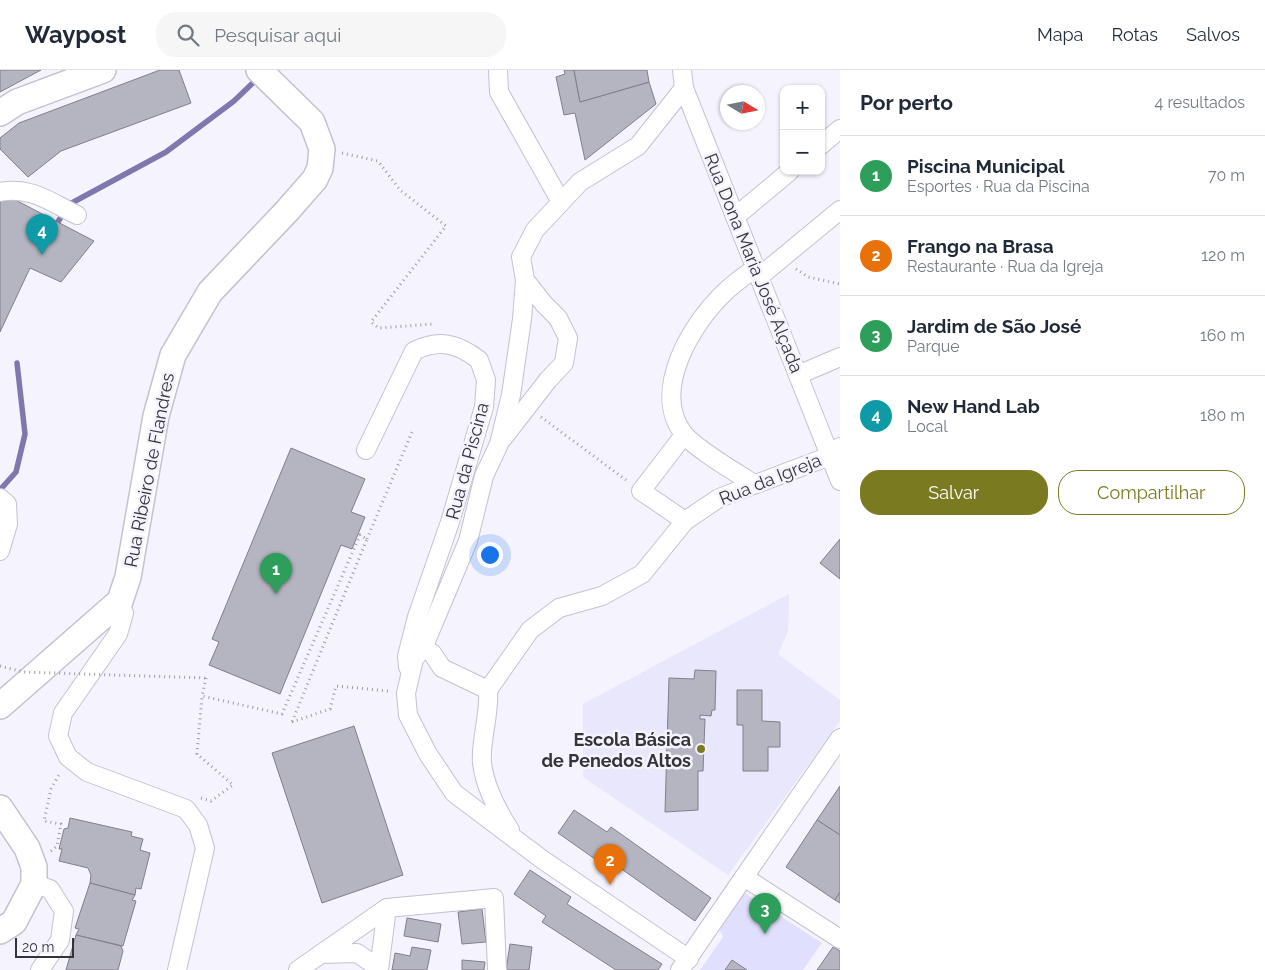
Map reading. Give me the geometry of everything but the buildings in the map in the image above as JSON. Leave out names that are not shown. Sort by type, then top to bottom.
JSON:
[{"type":"main road","points":[[0,113],[17,102],[103,70]]},
{"type":"main road","name":"Rua Ribeiro de Flandres","points":[[120,601],[128,577],[156,416],[173,355],[210,292],[288,211],[315,179],[320,168],[322,149],[312,122],[261,72]]},
{"type":"main road","points":[[0,706],[120,601]]},
{"type":"main road","points":[[0,808],[27,848],[34,867],[34,884],[14,922],[0,931]]},
{"type":"street","points":[[498,70],[499,92],[561,202]]},
{"type":"street","name":"Rua Dona Maria José Alçada","points":[[682,70],[684,88],[757,273],[798,375],[835,451],[840,480]]},
{"type":"street","points":[[408,685],[414,659],[423,648],[468,541],[484,476],[499,444],[511,395],[525,280],[521,257],[535,230],[580,182],[638,146],[684,88]]},
{"type":"street","points":[[825,142],[840,129]]},
{"type":"street","points":[[735,217],[785,175]]},
{"type":"street","points":[[0,192],[13,189],[31,192],[77,215]]},
{"type":"street","points":[[754,484],[684,435],[673,418],[670,394],[679,357],[699,322],[725,292],[757,273],[840,210]]},
{"type":"street","points":[[499,444],[564,363],[568,338],[558,318],[525,280]]},
{"type":"street","name":"Rua da Piscina","points":[[366,450],[414,351],[431,343],[457,346],[479,360],[486,380],[484,407],[450,522],[417,617],[407,656],[408,715],[428,754],[454,793],[515,838]]},
{"type":"street","points":[[798,375],[840,357]]},
{"type":"street","points":[[684,435],[641,491],[685,521]]},
{"type":"street","name":"Rua da Igreja","points":[[488,690],[530,630],[558,608],[602,596],[642,574],[685,521],[719,498],[835,451]]},
{"type":"street","points":[[0,551],[8,524],[4,501]]},
{"type":"street","points":[[120,601],[124,613],[118,634],[62,713],[58,736],[68,757],[87,772],[186,809],[198,826],[205,848],[177,970]]},
{"type":"street","points":[[423,648],[432,653],[442,668],[488,690],[490,705],[482,762],[493,804],[515,838],[684,964],[840,738]]},
{"type":"street","points":[[744,877],[840,939]]},
{"type":"street","points":[[34,884],[50,889],[64,911],[60,940],[40,970]]},
{"type":"street","points":[[298,970],[387,908],[494,898],[497,970]]},
{"type":"street","points":[[321,954],[357,954],[379,969],[387,908]]},
{"type":"path","points":[[342,153],[378,161],[400,190],[446,226],[372,322],[379,328]]},
{"type":"path","points":[[808,277],[840,284]]},
{"type":"path","points":[[528,406],[641,491]]},
{"type":"path","points":[[408,685],[336,686],[330,709],[292,722],[412,432]]},
{"type":"path","points":[[202,696],[282,714],[360,536],[367,539]]},
{"type":"path","points":[[0,666],[23,672],[206,678],[202,696],[197,754],[234,784],[211,801]]},
{"type":"path","points":[[51,789],[44,821],[62,824]]},
{"type":"shaded area","name":"Escola Básica de Penedos Altos","points":[[789,594],[788,631],[778,654],[840,700],[840,721],[728,875],[583,777],[583,704]]},
{"type":"shaded area","points":[[743,892],[822,943],[803,970],[700,970],[723,937],[720,931],[722,923]]},
{"type":"waterway","points":[[58,222],[68,205],[166,152],[234,101],[259,77]]},
{"type":"waterway","points":[[0,490],[16,472],[25,434],[17,363]]},
{"type":"place","name":"New Hand Lab","points":[[42,255]]},
{"type":"place","name":"Piscina Municipal","points":[[276,594]]},
{"type":"place","name":"Escola Básica de Penedos Altos","points":[[701,749]]},
{"type":"place","name":"Frango na Brasa","points":[[610,885]]},
{"type":"place","name":"Jardim de São José","points":[[765,934]]}]
